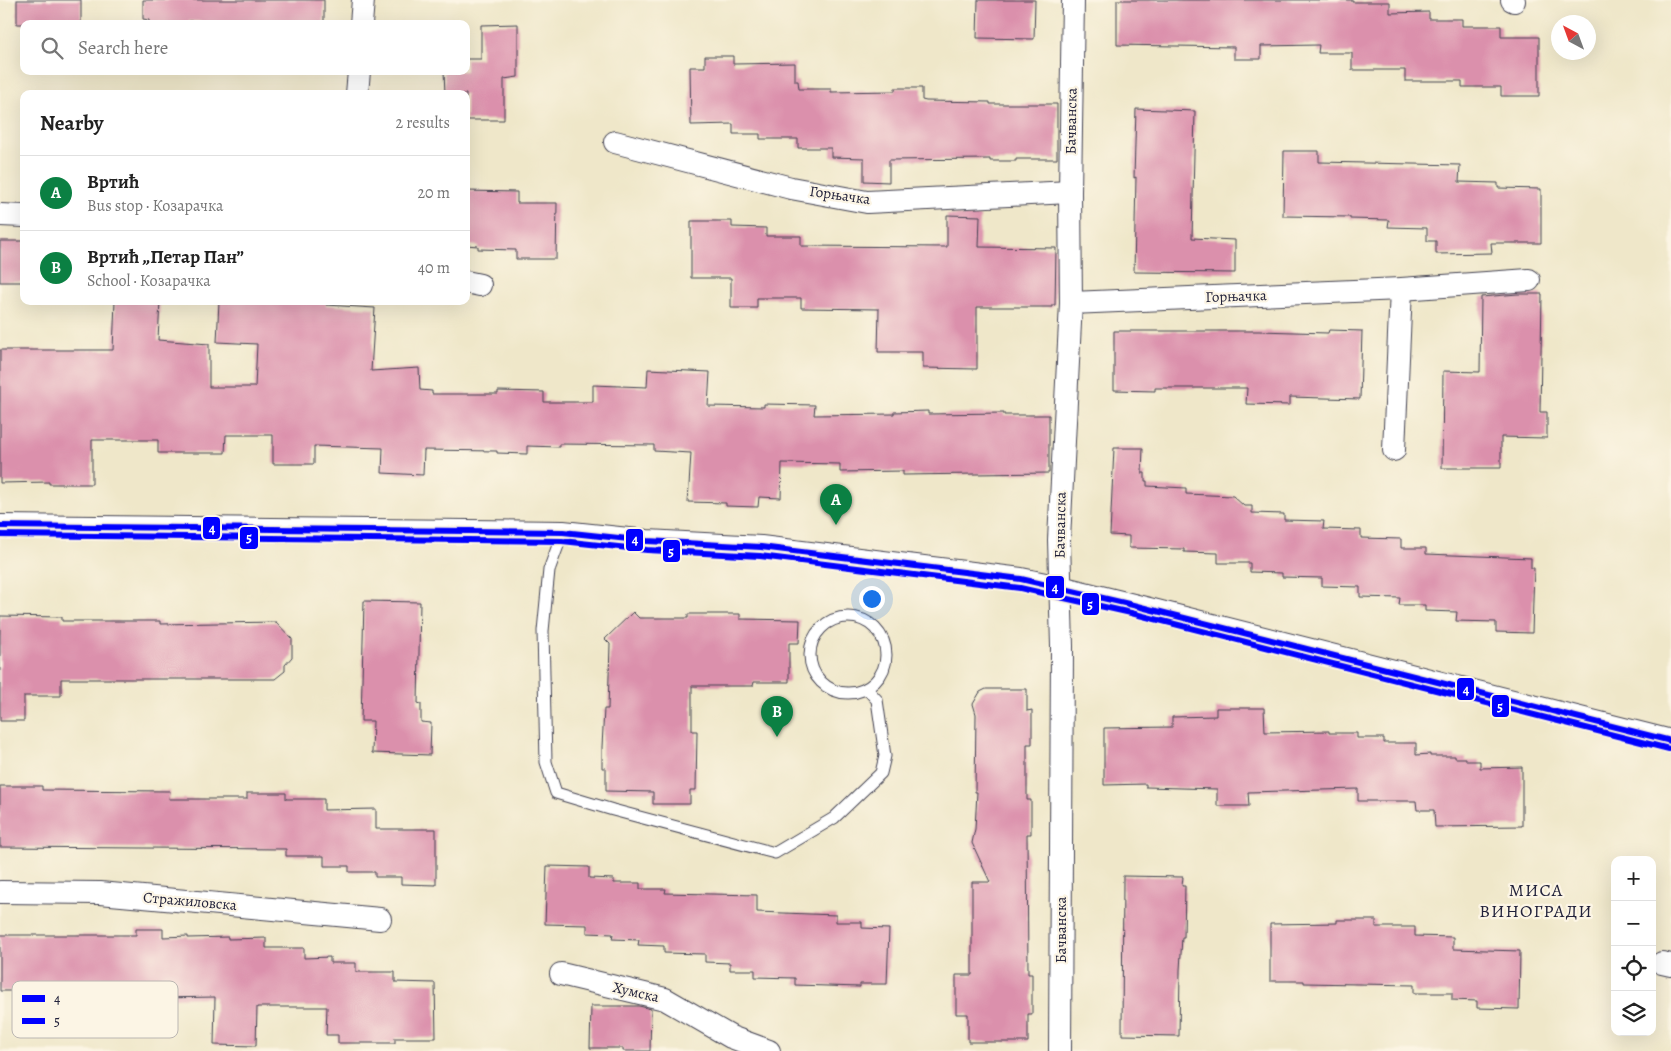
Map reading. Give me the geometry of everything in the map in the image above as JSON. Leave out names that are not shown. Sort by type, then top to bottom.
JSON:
[{"type":"street","points":[[361,20],[363,0]]},
{"type":"street","name":"Бачванска","points":[[1060,1051],[1060,516],[1071,303],[1070,192],[1073,0]]},
{"type":"street","points":[[357,90],[358,75]]},
{"type":"street","name":"Горњачка","points":[[615,142],[791,188],[867,202],[1070,192]]},
{"type":"street","points":[[0,215],[20,216]]},
{"type":"street","name":"Горњачка","points":[[1071,303],[1401,289],[1530,280]]},
{"type":"street","points":[[1394,450],[1401,289]]},
{"type":"street","points":[[0,526],[563,532],[647,541],[761,547],[1022,579],[1060,586],[1671,741]]},
{"type":"street","name":"Стражиловска","points":[[0,892],[100,893],[380,919]]},
{"type":"street","name":"Хумска","points":[[562,974],[665,999],[730,1044],[769,1051]]},
{"type":"lane","points":[[563,532],[549,570],[542,632],[546,762],[556,793],[775,853],[834,818],[881,772],[885,756],[877,700],[867,689]]},
{"type":"lane","points":[[847,617],[859,619],[871,624],[880,634],[885,645],[886,658],[884,670],[877,681],[867,689],[855,693],[831,690],[821,682],[814,672],[810,660],[811,648],[819,631],[834,620],[847,617]]},
{"type":"building","points":[[17,0],[81,0],[81,20],[20,20],[20,24],[17,24]]},
{"type":"building","points":[[143,0],[324,0],[324,20],[143,19]]},
{"type":"building","points":[[978,0],[1035,0],[1034,39],[977,38]]},
{"type":"building","points":[[1117,0],[1352,0],[1352,2],[1390,2],[1390,13],[1429,12],[1429,19],[1462,19],[1462,26],[1501,26],[1501,37],[1539,37],[1539,96],[1501,96],[1501,87],[1462,87],[1462,81],[1405,81],[1405,70],[1352,70],[1352,53],[1318,53],[1319,45],[1261,46],[1261,59],[1234,59],[1234,47],[1117,45]]},
{"type":"building","points":[[518,24],[518,77],[504,79],[504,120],[470,120],[470,90],[445,90],[444,75],[470,75],[470,59],[481,59],[481,25]]},
{"type":"building","points":[[705,56],[733,56],[733,64],[795,63],[795,81],[798,81],[799,89],[831,89],[831,92],[895,91],[895,88],[922,88],[922,100],[926,101],[990,102],[990,104],[1057,104],[1057,159],[1016,159],[1016,161],[990,161],[990,159],[889,160],[889,182],[864,181],[864,158],[831,157],[831,148],[798,148],[798,139],[760,139],[760,134],[733,134],[733,124],[691,125],[690,67],[705,67]]},
{"type":"building","points":[[1136,109],[1195,111],[1192,238],[1235,240],[1235,273],[1134,272]]},
{"type":"building","points":[[1284,151],[1319,151],[1319,162],[1460,165],[1459,182],[1498,183],[1498,188],[1541,189],[1541,243],[1491,243],[1492,253],[1436,254],[1436,241],[1427,241],[1427,228],[1388,227],[1389,220],[1350,219],[1350,217],[1283,216]]},
{"type":"building","points":[[470,191],[517,192],[517,203],[557,203],[556,259],[516,259],[516,250],[478,249],[478,246],[470,245]]},
{"type":"building","points":[[947,215],[980,216],[979,247],[1056,248],[1055,305],[1052,305],[1052,307],[977,307],[977,369],[923,368],[923,352],[878,352],[879,309],[801,308],[801,298],[757,298],[757,308],[731,308],[731,278],[691,278],[691,221],[732,221],[732,227],[766,228],[766,236],[801,236],[801,246],[947,247]]},
{"type":"building","points":[[0,241],[20,241],[20,282],[0,282]]},
{"type":"building","points":[[1542,294],[1540,412],[1547,412],[1547,438],[1501,437],[1501,468],[1442,468],[1443,371],[1480,372],[1481,297]]},
{"type":"building","points":[[115,305],[160,305],[158,340],[209,344],[209,387],[255,387],[257,344],[217,342],[219,305],[326,305],[375,308],[371,371],[419,368],[420,390],[432,391],[432,394],[498,394],[498,391],[544,392],[544,402],[593,402],[593,385],[647,387],[648,369],[710,372],[708,406],[764,407],[764,404],[815,405],[814,415],[894,414],[894,412],[928,411],[928,414],[1004,413],[1004,415],[1049,415],[1049,473],[903,475],[903,471],[840,472],[840,464],[782,463],[781,498],[759,497],[758,507],[726,506],[726,503],[688,502],[691,453],[654,451],[654,445],[559,444],[559,447],[527,446],[527,454],[497,453],[497,451],[424,450],[423,475],[382,473],[383,448],[314,446],[314,464],[273,464],[273,435],[226,435],[225,453],[158,453],[158,440],[92,440],[92,484],[49,484],[49,482],[0,483],[0,350],[113,350]]},
{"type":"building","points":[[1329,330],[1362,331],[1360,399],[1290,397],[1290,405],[1246,404],[1247,388],[1155,388],[1155,391],[1114,390],[1114,331],[1328,333]]},
{"type":"building","points":[[1114,448],[1143,448],[1142,473],[1145,473],[1147,486],[1186,488],[1186,494],[1233,496],[1244,506],[1252,506],[1252,513],[1284,514],[1284,520],[1324,521],[1323,529],[1361,530],[1361,538],[1401,539],[1401,548],[1426,548],[1426,554],[1531,558],[1531,568],[1534,568],[1532,633],[1496,632],[1496,622],[1456,621],[1457,612],[1425,611],[1425,605],[1399,605],[1400,598],[1360,597],[1360,587],[1322,586],[1322,578],[1282,577],[1282,573],[1250,572],[1250,563],[1218,563],[1218,553],[1184,552],[1184,549],[1129,548],[1129,536],[1110,535]]},
{"type":"building","points":[[364,601],[420,602],[418,703],[421,704],[421,722],[431,723],[430,755],[372,753],[373,721],[361,721]]},
{"type":"building","points":[[633,612],[639,618],[688,618],[688,614],[740,614],[740,619],[800,620],[799,643],[789,643],[789,682],[754,682],[753,686],[692,686],[692,731],[697,731],[696,790],[690,790],[690,804],[653,804],[653,792],[606,791],[606,768],[602,768],[602,747],[604,709],[608,709],[610,644],[605,639]]},
{"type":"building","points":[[0,616],[62,617],[62,621],[160,621],[160,624],[276,622],[292,639],[292,657],[285,665],[285,671],[275,679],[61,679],[61,696],[24,696],[24,721],[0,721]]},
{"type":"building","points":[[986,689],[1027,689],[1027,711],[1032,710],[1032,744],[1027,744],[1027,800],[1031,800],[1031,834],[1027,834],[1028,974],[1032,974],[1032,1014],[1028,1014],[1028,1042],[968,1042],[968,1014],[956,1014],[956,975],[972,975],[972,882],[990,882],[972,843],[975,829],[977,792],[975,792],[976,714],[973,704],[980,692]]},
{"type":"building","points":[[1216,708],[1264,708],[1265,732],[1329,731],[1329,733],[1357,733],[1357,738],[1384,738],[1384,743],[1416,743],[1416,755],[1430,754],[1430,756],[1466,758],[1466,761],[1480,761],[1480,768],[1522,767],[1522,826],[1435,827],[1434,810],[1417,810],[1416,801],[1358,801],[1358,789],[1248,792],[1249,806],[1217,806],[1217,789],[1146,787],[1146,784],[1104,785],[1104,728],[1172,727],[1172,717],[1216,716]]},
{"type":"building","points":[[0,786],[42,786],[42,790],[170,791],[169,799],[247,799],[247,793],[286,793],[286,799],[324,799],[324,810],[376,809],[376,829],[436,829],[436,885],[401,884],[401,877],[375,877],[375,872],[349,872],[349,866],[324,866],[324,856],[286,856],[286,849],[0,847]]},
{"type":"building","points":[[547,866],[589,867],[589,878],[614,879],[614,883],[640,883],[640,889],[666,889],[665,893],[757,895],[757,912],[836,915],[836,922],[862,922],[862,928],[889,929],[887,984],[860,984],[860,987],[795,985],[795,978],[755,977],[755,970],[730,970],[730,963],[705,962],[705,954],[664,953],[664,946],[638,945],[639,940],[612,939],[613,934],[587,933],[587,925],[545,924]]},
{"type":"building","points":[[1123,876],[1183,877],[1182,886],[1185,886],[1184,937],[1182,937],[1180,970],[1179,1036],[1122,1035]]},
{"type":"building","points":[[1337,920],[1376,920],[1376,927],[1415,927],[1415,936],[1453,937],[1453,949],[1520,951],[1519,1009],[1477,1008],[1477,1001],[1452,1000],[1452,993],[1414,993],[1414,985],[1270,981],[1270,924],[1337,923]]},
{"type":"building","points":[[136,929],[163,929],[163,937],[266,938],[266,948],[304,948],[304,958],[330,957],[330,963],[356,963],[356,972],[395,972],[395,982],[435,983],[436,1038],[395,1038],[395,1043],[338,1043],[338,1035],[326,1035],[327,1007],[257,1007],[256,1046],[214,1045],[215,997],[178,998],[178,981],[12,981],[12,991],[0,991],[0,935],[136,935]]},
{"type":"building","points":[[591,1006],[639,1006],[651,1009],[650,1051],[623,1051],[623,1048],[590,1048]]},
{"type":"transit line","name":"4","points":[[0,526],[563,532],[647,541],[761,547],[1021,579],[1133,605],[1671,741]]},
{"type":"transit line","name":"5","points":[[0,535],[562,541],[647,550],[760,556],[1020,588],[1131,613],[1669,749]]},
{"type":"place","name":"Вртић","points":[[836,525]]},
{"type":"place","name":"Вртић „Петар Пан”","points":[[777,737]]},
{"type":"district","name":"МИСА ВИНОГРАДИ","points":[[1536,900]]}]
